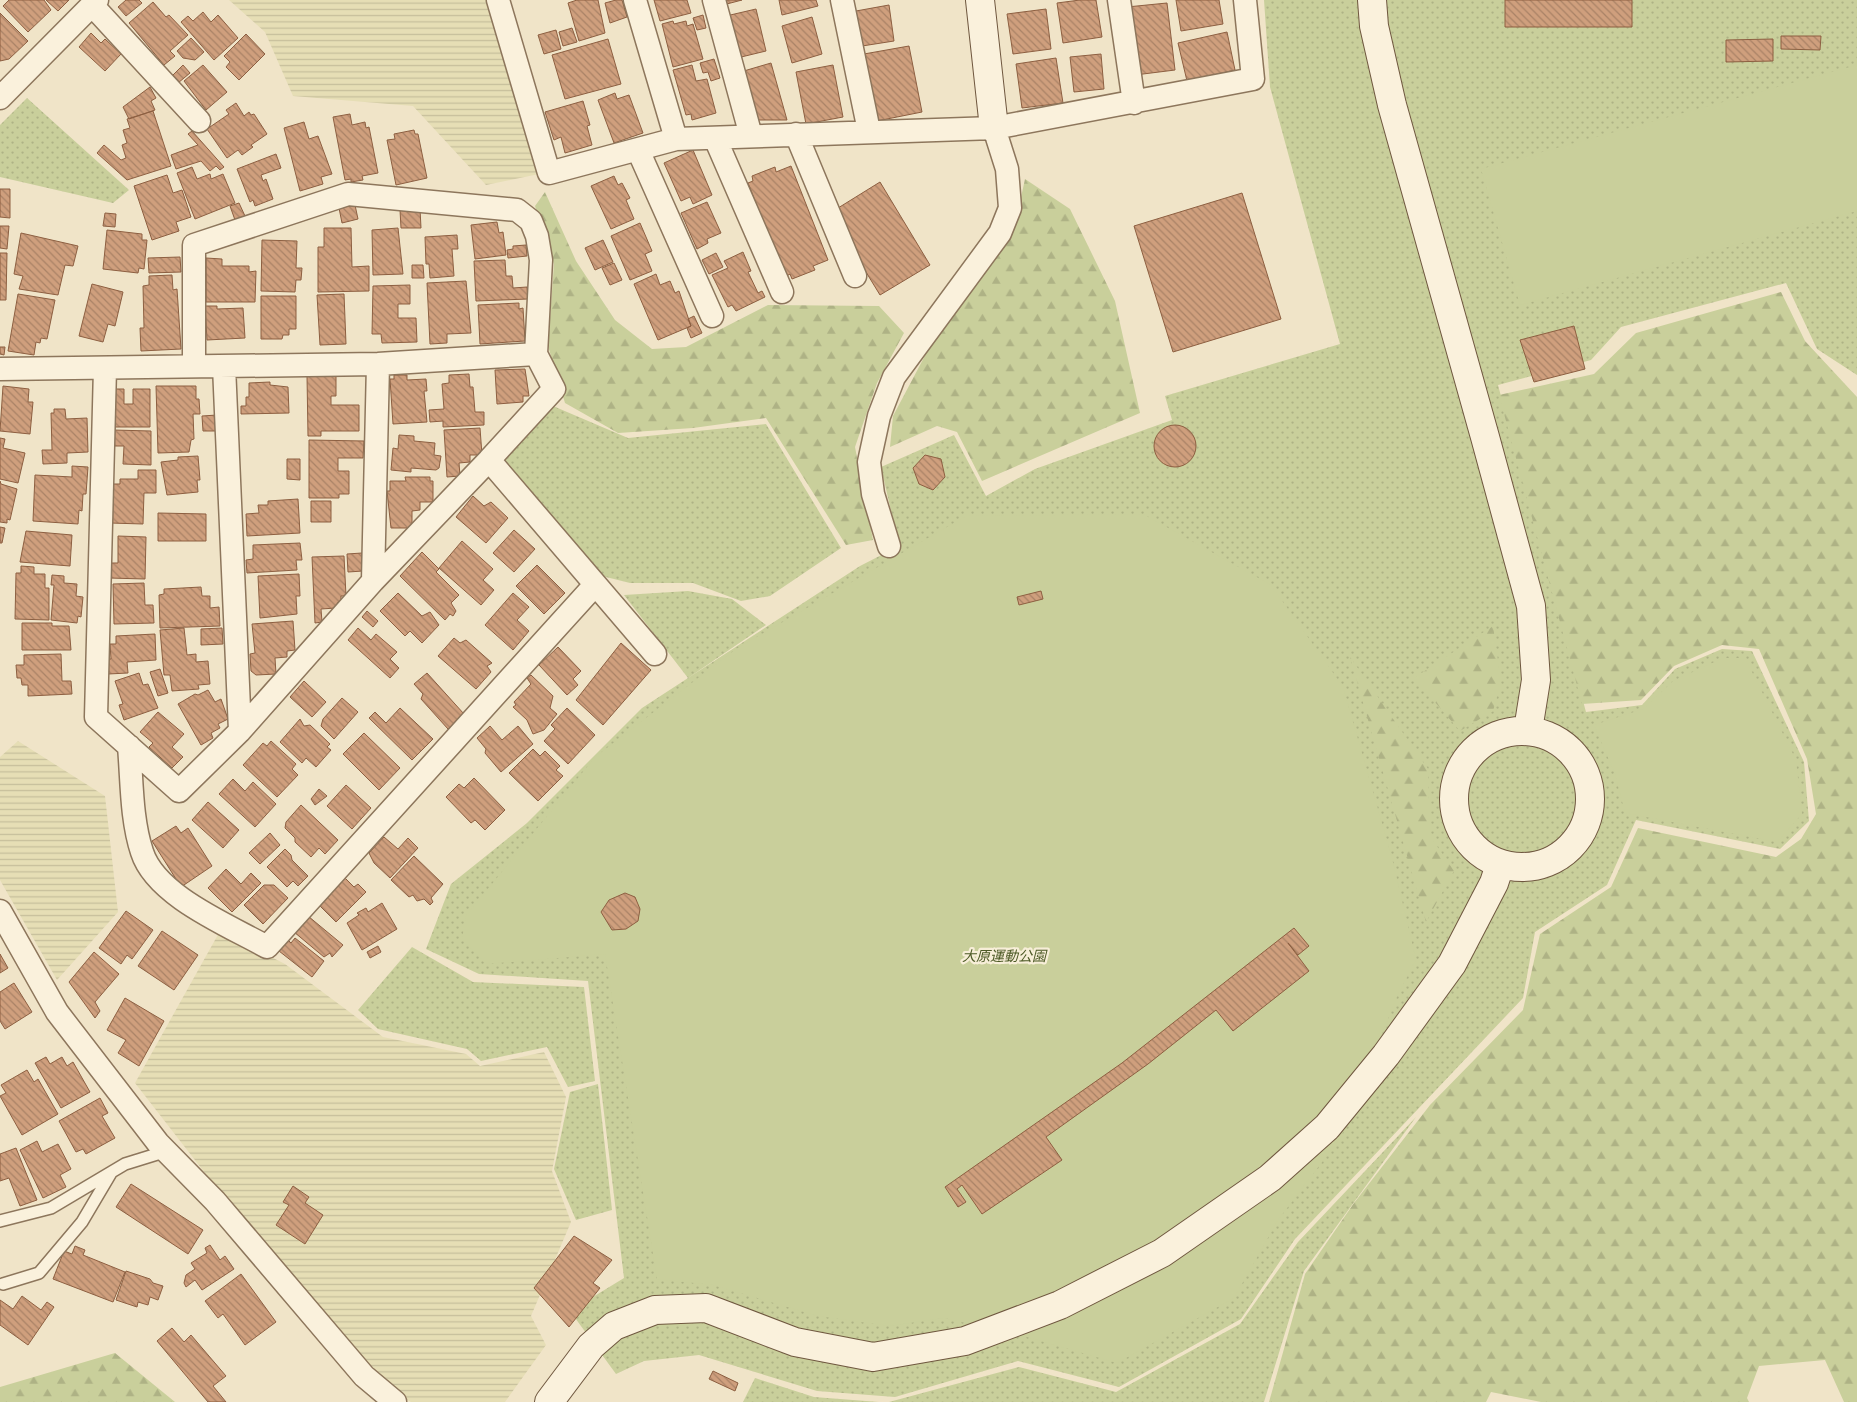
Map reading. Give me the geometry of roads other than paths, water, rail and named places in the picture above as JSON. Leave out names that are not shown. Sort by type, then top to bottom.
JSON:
[{"type":"street","points":[[498,0],[549,173],[676,140],[869,131],[994,128],[1253,79],[1245,0]]},
{"type":"street","points":[[634,0],[676,140]]},
{"type":"street","points":[[714,0],[751,136]]},
{"type":"street","points":[[842,0],[869,131]]},
{"type":"street","points":[[889,546],[873,494],[869,462],[879,416],[894,377],[1000,233],[1010,208],[1007,169],[994,128],[980,0]]},
{"type":"street","points":[[1119,0],[1134,103]]},
{"type":"street","points":[[1372,0],[1374,26],[1392,105],[1531,606],[1536,680],[1528,730]]},
{"type":"street","points":[[0,98],[94,3],[199,121]]},
{"type":"street","points":[[0,74],[23,75]]},
{"type":"street","points":[[796,134],[855,276]]},
{"type":"street","points":[[715,138],[782,292]]},
{"type":"street","points":[[638,150],[712,316]]},
{"type":"street","points":[[105,368],[96,717],[179,791],[240,731],[373,582],[490,460],[554,389],[536,354],[541,260],[537,236],[531,221],[517,210],[348,194],[194,246],[194,366]]},
{"type":"street","points":[[0,369],[378,364],[536,354]]},
{"type":"street","points":[[373,582],[378,364]]},
{"type":"street","points":[[224,366],[240,731]]},
{"type":"street","points":[[490,460],[594,586],[654,654]]},
{"type":"street","points":[[129,746],[136,822],[142,853],[155,876],[173,894],[267,947],[594,586]]},
{"type":"street","points":[[1528,730],[1551,736],[1570,750],[1584,770],[1590,793],[1589,817],[1579,838],[1562,856],[1541,866],[1517,868],[1500,865],[1474,849],[1460,829],[1453,806],[1455,782],[1465,760],[1482,743],[1504,732],[1528,730]]},
{"type":"street","points":[[549,1402],[591,1346],[608,1331],[614,1326],[655,1310],[706,1308],[796,1342],[874,1357],[965,1341],[1060,1305],[1162,1252],[1270,1178],[1327,1127],[1386,1055],[1452,964],[1494,883],[1500,865]]},
{"type":"street","points":[[0,911],[57,1012],[167,1152],[215,1201],[364,1376],[395,1402]]},
{"type":"lane","points":[[0,1222],[51,1208],[126,1164],[167,1152]]},
{"type":"lane","points":[[3,1284],[39,1272],[82,1222],[112,1172]]},
{"type":"park label","name":"大原運動公園","points":[[1004,956]]}]
